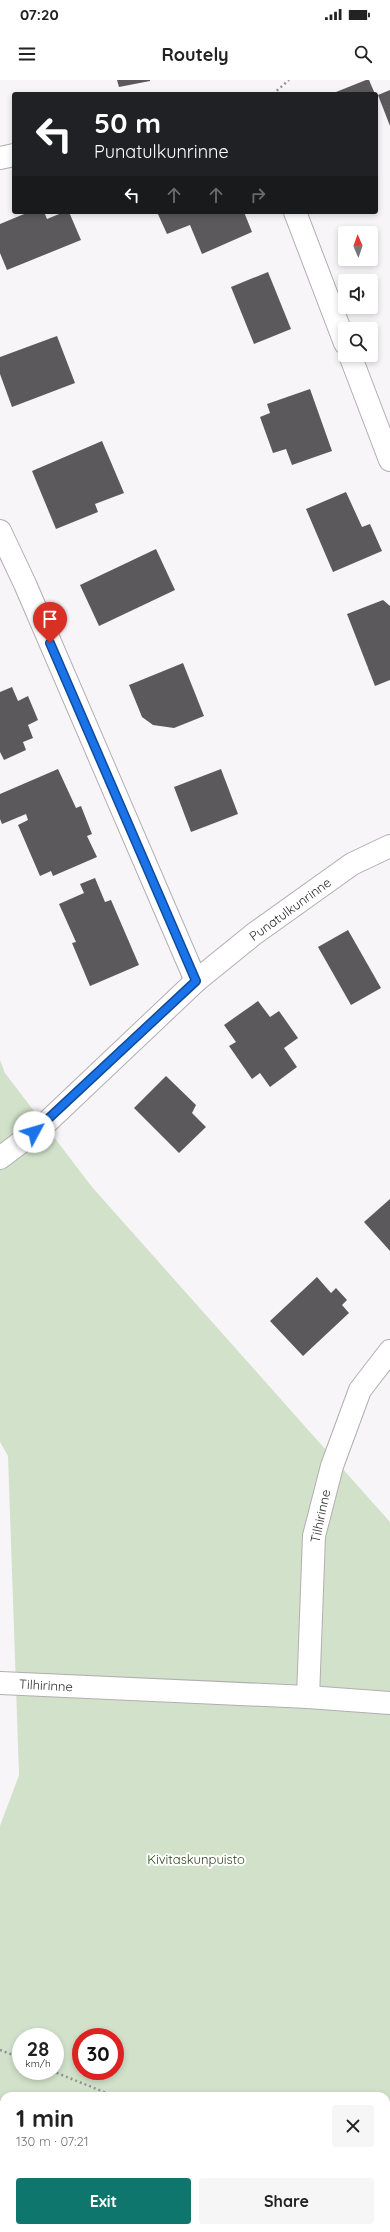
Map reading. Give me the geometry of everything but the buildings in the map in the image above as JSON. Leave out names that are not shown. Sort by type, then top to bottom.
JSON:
[{"type":"street","points":[[0,158],[12,155]]},
{"type":"street","points":[[296,214],[338,325]]},
{"type":"street","points":[[353,362],[390,460]]},
{"type":"street","points":[[0,531],[25,584],[196,981]]},
{"type":"street","name":"Punatulkunrinne","points":[[0,1158],[45,1124],[196,981],[254,934],[352,864],[390,846]]},
{"type":"street","name":"Tilhirinne","points":[[308,1698],[308,1647],[314,1536],[332,1466],[360,1390],[390,1350]]},
{"type":"street","name":"Tilhirinne","points":[[0,1682],[308,1698],[390,1704]]},
{"type":"path","points":[[275,92],[288,80]]},
{"type":"path","points":[[0,2050],[12,2055]]},
{"type":"path","points":[[64,2076],[104,2092]]},
{"type":"green space","name":"Kivitaskunpuisto","points":[[0,1060],[5,1073],[92,1187],[390,1522],[390,2092],[0,2092],[0,1826],[19,1775],[8,1456],[0,1442]]},
{"type":"route","points":[[34,1132],[45,1124],[196,981],[50,643]]}]
